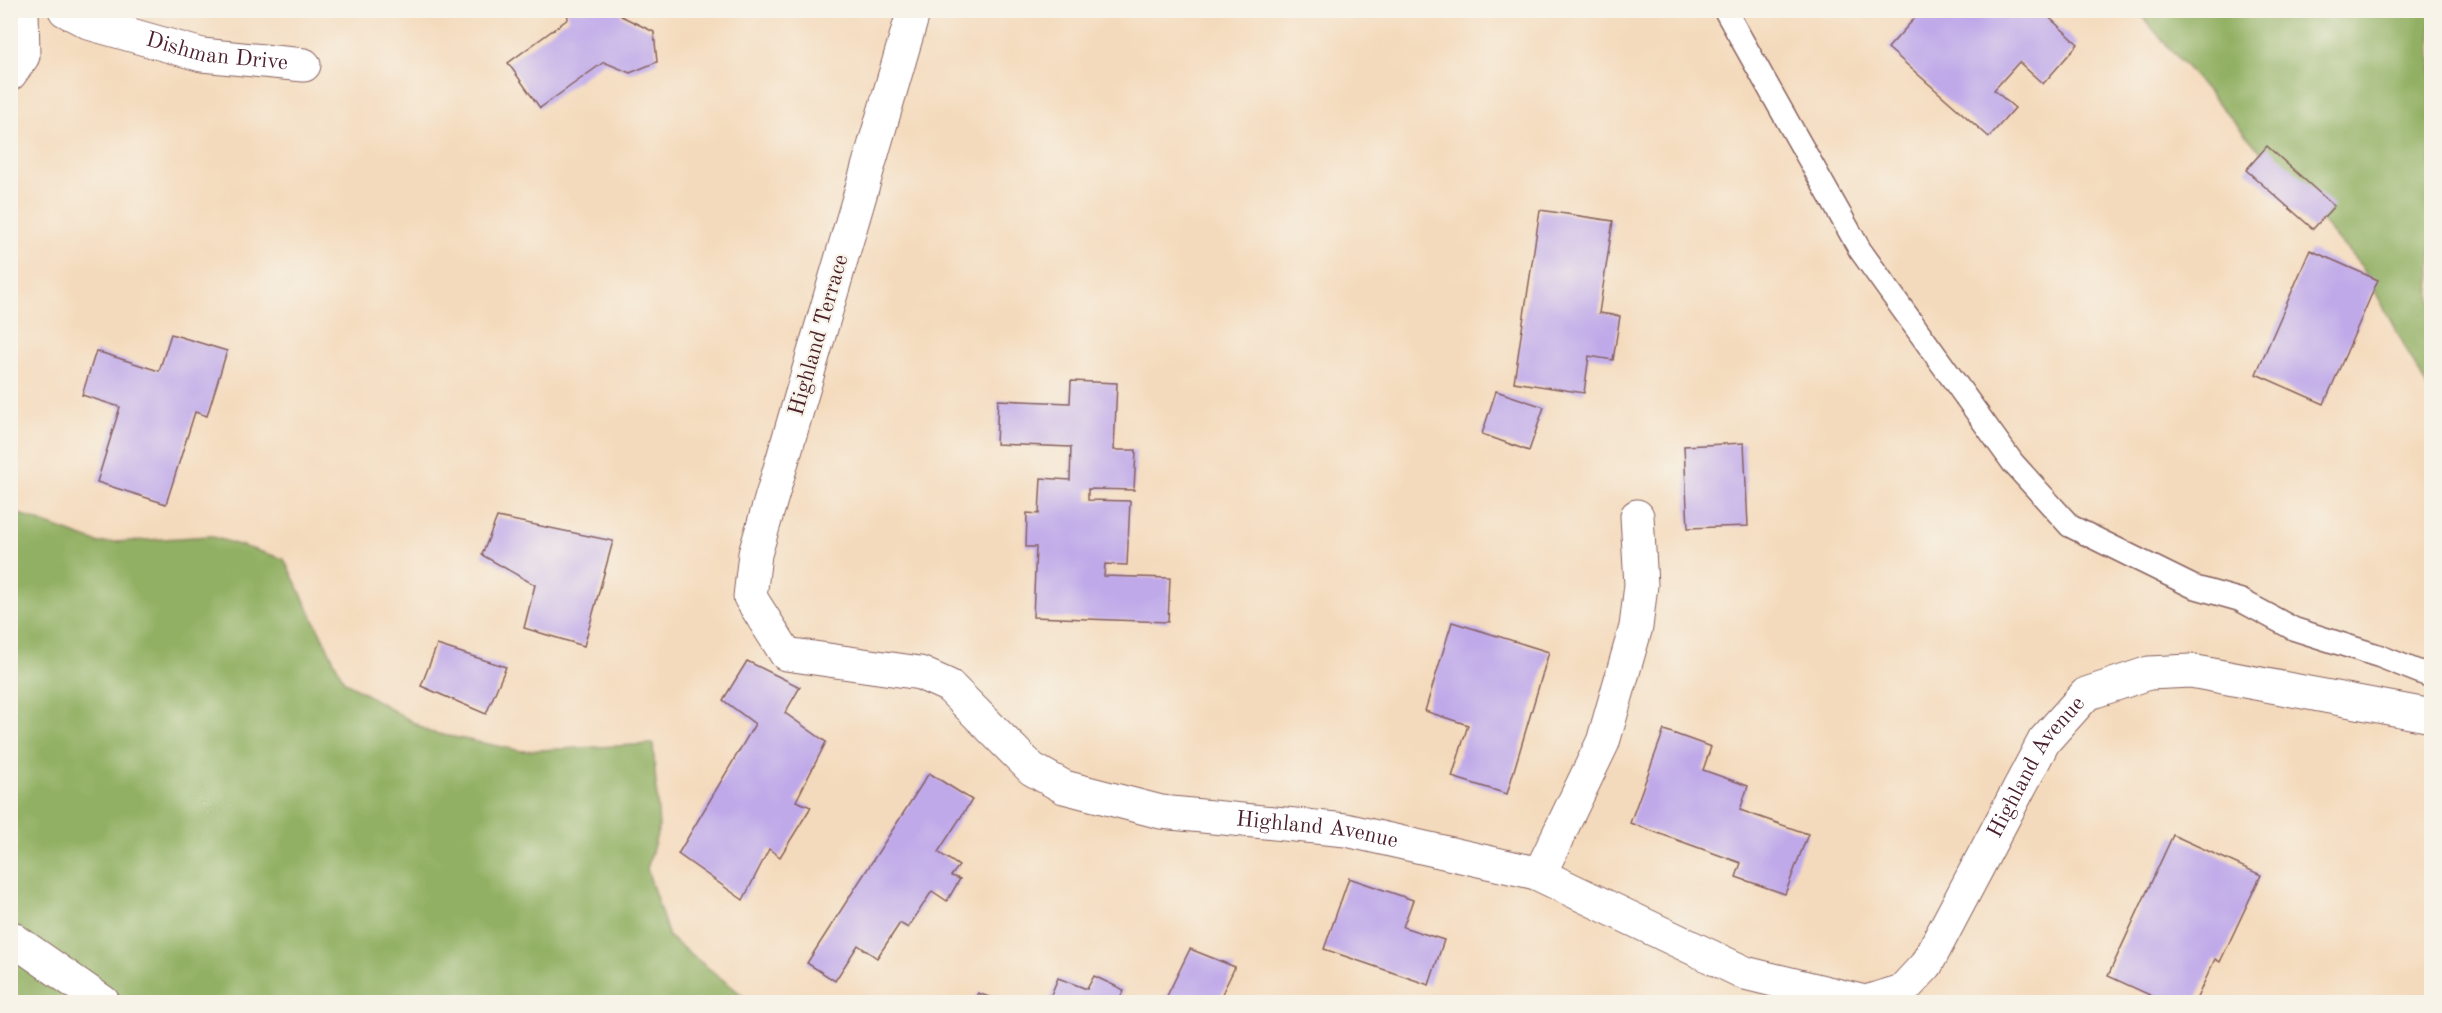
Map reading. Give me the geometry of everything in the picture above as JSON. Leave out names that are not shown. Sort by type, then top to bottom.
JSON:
[{"type":"street","points":[[10,74],[23,56],[22,10]]},
{"type":"street","name":"Dishman Drive","points":[[64,10],[92,24],[202,55],[304,65]]},
{"type":"street","name":"Highland Terrace","points":[[786,654],[750,597],[755,554],[914,10]]},
{"type":"street","points":[[1536,873],[1544,864],[1603,742],[1636,627],[1641,585],[1637,516]]},
{"type":"street","name":"Highland Avenue","points":[[786,654],[920,673],[949,686],[1032,769],[1064,787],[1161,812],[1346,830],[1536,873],[1745,973],[1866,1002],[1902,991],[1926,965],[2044,741],[2086,694],[2149,674],[2190,671],[2432,716]]},
{"type":"street","points":[[10,937],[103,1002]]},
{"type":"lane","points":[[1725,10],[1860,249],[2013,463],[2070,526],[2194,587],[2240,600],[2294,629],[2432,677]]},
{"type":"green space","points":[[2137,11],[2431,11],[2431,395],[2362,267]]},
{"type":"green space","points":[[11,511],[99,543],[210,536],[284,559],[344,681],[429,732],[522,751],[653,744],[659,827],[647,869],[669,937],[751,1002],[11,1002]]},
{"type":"building","points":[[567,10],[621,10],[621,16],[654,32],[657,62],[630,73],[604,62],[540,108],[508,63],[568,19]]},
{"type":"building","points":[[1922,10],[1932,10],[1939,17],[1944,10],[2041,10],[2078,44],[2043,84],[2019,62],[1994,90],[2015,108],[1989,137],[1888,48]]},
{"type":"building","points":[[2267,146],[2334,206],[2313,229],[2246,170]]},
{"type":"building","points":[[1540,210],[1613,221],[1599,313],[1620,316],[1613,360],[1589,356],[1584,393],[1514,382]]},
{"type":"building","points":[[2310,250],[2378,280],[2324,404],[2256,374]]},
{"type":"building","points":[[171,334],[227,351],[207,416],[195,412],[166,504],[97,482],[120,407],[82,395],[96,351],[159,371]]},
{"type":"building","points":[[1071,381],[1117,383],[1114,450],[1136,450],[1134,490],[1088,489],[1088,500],[1130,501],[1127,565],[1105,564],[1104,576],[1170,578],[1168,622],[1033,617],[1036,547],[1026,547],[1027,513],[1039,514],[1041,478],[1070,480],[1071,447],[996,444],[998,400],[1070,403]]},
{"type":"building","points":[[1496,391],[1544,407],[1529,451],[1482,434]]},
{"type":"building","points":[[1744,443],[1748,526],[1688,528],[1684,446]]},
{"type":"building","points":[[497,517],[613,541],[584,646],[524,628],[535,585],[482,555]]},
{"type":"building","points":[[1452,622],[1549,652],[1507,794],[1452,777],[1468,725],[1425,711]]},
{"type":"building","points":[[437,645],[506,667],[486,714],[421,686]]},
{"type":"building","points":[[747,661],[800,687],[785,713],[826,742],[796,801],[811,807],[780,857],[769,849],[743,900],[678,854],[755,724],[723,700]]},
{"type":"building","points":[[1664,730],[1711,747],[1703,770],[1748,786],[1740,810],[1808,834],[1785,894],[1736,877],[1741,863],[1630,823]]},
{"type":"building","points":[[929,773],[972,800],[938,852],[959,866],[951,876],[960,879],[947,901],[932,891],[908,928],[900,923],[877,958],[858,945],[835,981],[807,963]]},
{"type":"building","points":[[2173,835],[2261,875],[2220,962],[2215,959],[2195,1002],[2165,1002],[2108,976]]},
{"type":"building","points":[[1349,878],[1413,900],[1403,927],[1444,940],[1429,985],[1324,949]]},
{"type":"building","points":[[1190,949],[1235,967],[1218,1002],[1164,1002]]},
{"type":"building","points":[[1094,976],[1124,990],[1119,999],[1130,1002],[1048,1002],[1058,978],[1087,989]]},
{"type":"building","points":[[978,993],[1003,1002],[973,1002]]}]
